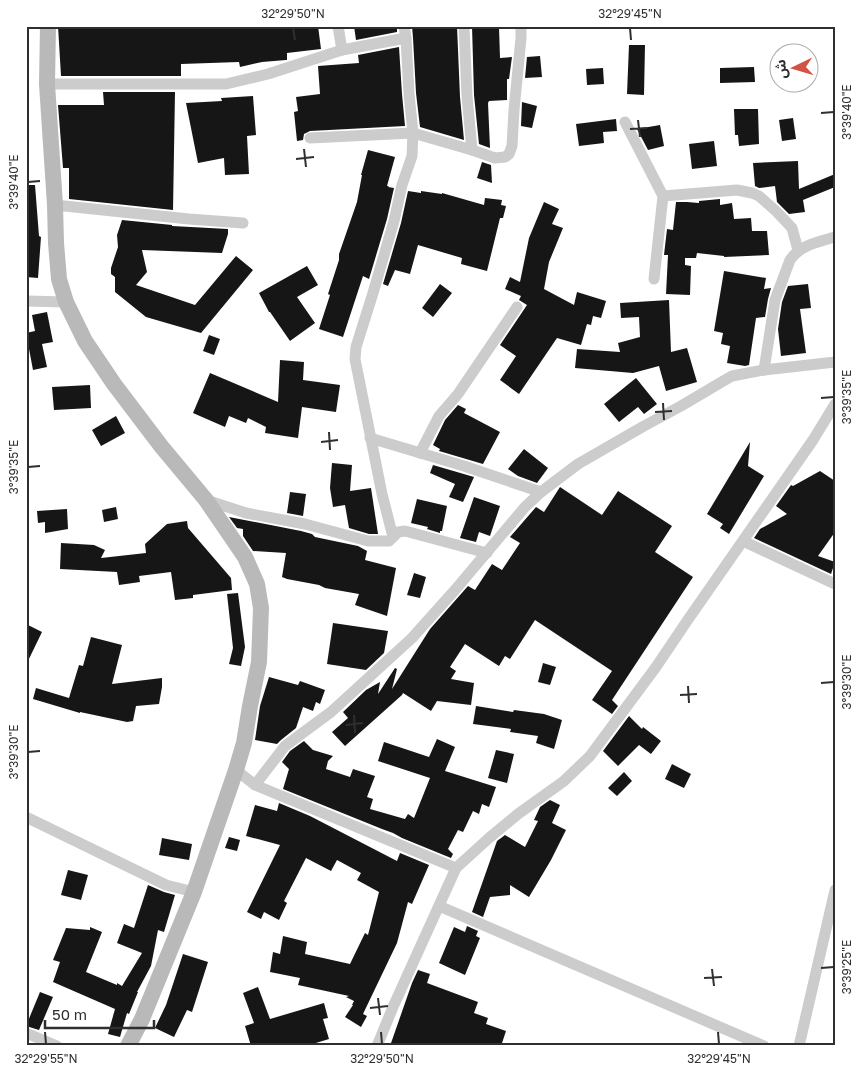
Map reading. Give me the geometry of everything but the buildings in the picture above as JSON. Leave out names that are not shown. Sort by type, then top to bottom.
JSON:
[{"type":"main road","points":[[48,26],[47,84],[56,243],[60,279],[66,302],[86,341],[114,384],[161,446],[206,500],[245,557],[257,584],[261,608],[259,662],[244,743],[236,770],[194,892],[142,1019],[128,1046]]},
{"type":"street","points":[[338,26],[342,50]]},
{"type":"street","points":[[464,26],[467,96],[472,150]]},
{"type":"street","points":[[310,138],[414,133],[495,158],[505,157],[509,154],[512,146],[521,26]]},
{"type":"street","points":[[47,84],[226,84],[268,74],[405,32],[409,94],[414,133],[412,156],[356,347],[355,359],[370,438],[393,537]]},
{"type":"street","points":[[625,122],[663,196],[654,279]]},
{"type":"street","points":[[663,196],[738,190],[752,193],[759,196],[792,228],[798,250]]},
{"type":"street","points":[[55,205],[243,223]]},
{"type":"street","points":[[764,370],[775,300],[790,260],[803,247],[835,237]]},
{"type":"street","points":[[26,300],[66,302]]},
{"type":"street","points":[[420,453],[439,416],[458,394],[517,308]]},
{"type":"street","points":[[255,785],[285,746],[331,712],[412,638],[525,507],[541,492],[578,464],[732,376],[764,370],[835,362]]},
{"type":"street","points":[[377,1046],[456,868],[518,814],[564,781],[590,756],[656,667],[813,440],[835,404]]},
{"type":"street","points":[[370,438],[541,492]]},
{"type":"street","points":[[206,500],[246,513],[305,524],[368,541],[389,541],[398,532],[405,531],[487,553]]},
{"type":"street","points":[[742,542],[835,584]]},
{"type":"street","points":[[236,770],[255,785],[456,868]]},
{"type":"street","points":[[26,817],[166,885],[194,892]]},
{"type":"street","points":[[799,1046],[835,890]]},
{"type":"street","points":[[439,906],[764,1046]]},
{"type":"street","points":[[26,1033],[58,1046]]}]
